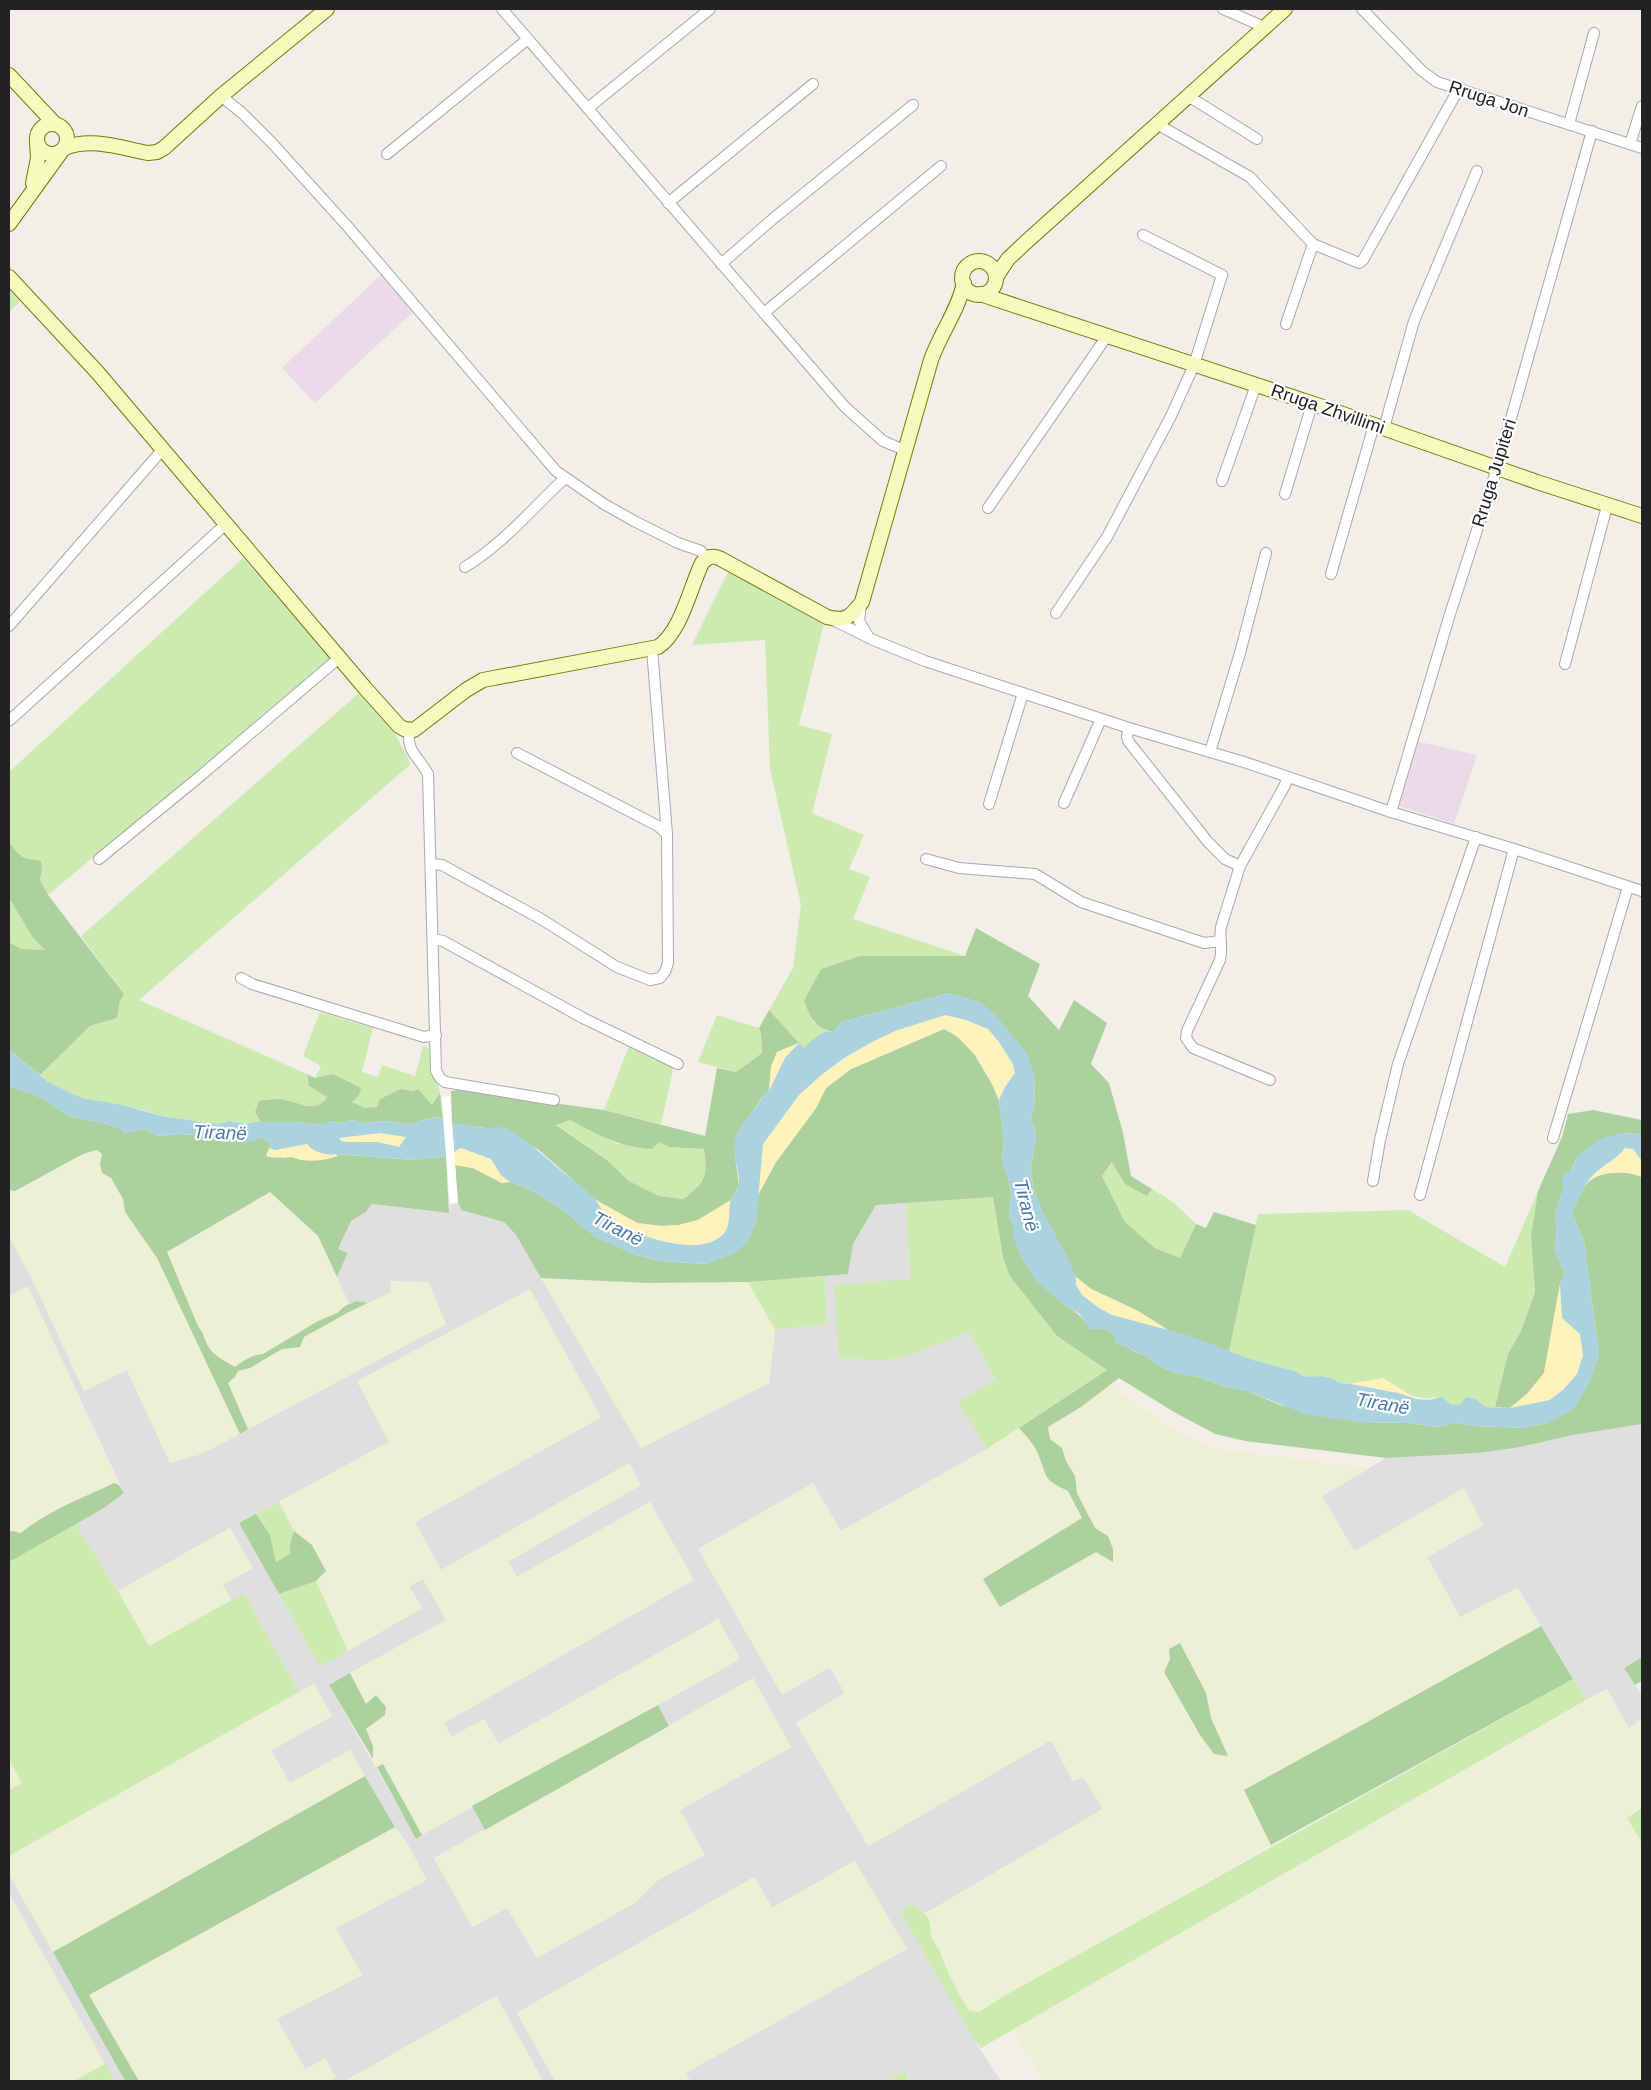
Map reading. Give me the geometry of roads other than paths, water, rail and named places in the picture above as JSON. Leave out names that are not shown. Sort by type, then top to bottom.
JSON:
[{"type":"street","points":[[25,94],[32,107],[39,147],[46,153],[56,154],[74,144],[87,142],[148,153],[157,152],[164,148],[221,96],[327,9]]},
{"type":"street","points":[[502,9],[845,407],[883,441],[904,450]]},
{"type":"street","points":[[588,108],[710,9]]},
{"type":"street","points":[[1223,9],[1264,27]]},
{"type":"street","points":[[953,314],[961,304],[977,294],[991,290],[1008,260],[1025,243],[1285,9]]},
{"type":"street","name":"Rruga Jon","points":[[1362,9],[1428,77],[1458,90],[1642,148]]},
{"type":"street","points":[[1570,124],[1594,33]]},
{"type":"street","points":[[387,154],[528,39]]},
{"type":"street","points":[[9,74],[25,94],[60,126],[68,138],[63,150],[9,224]]},
{"type":"street","points":[[668,203],[813,84]]},
{"type":"street","points":[[1158,124],[1250,177],[1313,244],[1360,263],[1458,90]]},
{"type":"street","points":[[221,96],[247,117],[342,220],[539,452],[565,478],[634,521],[678,543],[701,551],[706,558]]},
{"type":"street","points":[[1188,96],[1257,139]]},
{"type":"street","points":[[721,264],[913,104]]},
{"type":"street","points":[[1630,144],[1642,106]]},
{"type":"street","points":[[28,196],[36,174],[38,158],[37,139],[45,125],[60,126],[107,145]]},
{"type":"street","name":"Rruga Jupiteri","points":[[1391,812],[1497,468],[1592,131]]},
{"type":"street","points":[[764,313],[941,166]]},
{"type":"street","points":[[1331,574],[1414,321],[1477,171]]},
{"type":"street","points":[[1056,613],[1107,537],[1171,416],[1194,365],[1222,275],[1143,235]]},
{"type":"street","points":[[977,294],[966,288],[962,278],[965,268],[974,262],[1001,258],[1025,243]]},
{"type":"street","points":[[1286,324],[1313,244]]},
{"type":"street","points":[[979,261],[990,265],[994,269],[998,294],[1012,304]]},
{"type":"street","points":[[9,277],[87,360],[390,716],[399,726],[409,730],[419,728],[466,690],[484,680],[652,649],[664,642],[672,632],[699,568],[706,558],[711,556],[721,559],[871,639],[924,661],[1128,728],[1210,752],[1391,812],[1476,837],[1642,891]]},
{"type":"street","points":[[871,639],[859,621],[858,615],[904,450],[935,348],[953,314],[964,283]]},
{"type":"street","name":"Rruga Zhvillimi","points":[[977,294],[1256,384],[1607,506],[1642,516]]},
{"type":"street","points":[[988,508],[1107,336]]},
{"type":"street","points":[[1222,481],[1256,384]]},
{"type":"street","points":[[1285,494],[1312,404]]},
{"type":"street","points":[[9,626],[163,449]]},
{"type":"street","points":[[465,567],[489,551],[515,529],[565,478]]},
{"type":"street","points":[[1564,664],[1607,506]]},
{"type":"street","points":[[10,720],[227,523]]},
{"type":"street","points":[[1210,752],[1240,653],[1266,553]]},
{"type":"street","points":[[828,617],[839,620],[845,619],[862,602]]},
{"type":"street","points":[[431,864],[442,865],[541,919],[618,966],[650,980],[656,980],[665,972],[668,963],[667,834],[652,649]]},
{"type":"street","points":[[99,859],[339,658]]},
{"type":"street","points":[[989,804],[1023,693]]},
{"type":"street","points":[[1064,803],[1101,718]]},
{"type":"street","points":[[1128,728],[1128,741],[1208,842],[1225,859],[1240,866]]},
{"type":"street","points":[[409,730],[408,742],[411,751],[422,763],[428,774],[434,939],[436,1071],[444,1082],[554,1100]]},
{"type":"street","points":[[517,753],[658,826],[667,834]]},
{"type":"street","points":[[1270,1080],[1193,1048],[1186,1038],[1187,1031],[1220,960],[1223,950],[1221,927],[1240,866],[1285,785],[1287,777]]},
{"type":"street","points":[[1372,1180],[1398,1064],[1476,837]]},
{"type":"street","points":[[1420,1195],[1514,849]]},
{"type":"street","points":[[926,860],[959,868],[1035,874],[1081,902],[1204,943],[1221,941]]},
{"type":"street","points":[[1553,1138],[1628,887]]},
{"type":"street","points":[[434,939],[443,941],[583,1018],[678,1064]]},
{"type":"street","points":[[241,978],[252,984],[411,1034],[424,1037],[436,1035]]},
{"type":"water","name":"Tiranë","points":[[949,993],[981,1003],[995,1014],[1026,1052],[1034,1073],[1035,1086],[1034,1107],[1031,1118],[1036,1135],[1031,1168],[1033,1187],[1041,1209],[1066,1254],[1076,1277],[1076,1285],[1082,1295],[1112,1315],[1187,1335],[1253,1360],[1295,1371],[1307,1377],[1323,1376],[1343,1384],[1398,1393],[1416,1399],[1428,1400],[1443,1397],[1453,1405],[1461,1404],[1466,1397],[1475,1399],[1486,1407],[1510,1408],[1550,1400],[1564,1389],[1577,1374],[1583,1355],[1580,1334],[1562,1318],[1560,1284],[1565,1273],[1554,1249],[1557,1231],[1555,1216],[1564,1186],[1561,1180],[1566,1172],[1572,1169],[1577,1157],[1606,1137],[1621,1133],[1642,1134],[1642,1161],[1633,1149],[1625,1148],[1618,1156],[1590,1178],[1581,1192],[1572,1213],[1584,1242],[1599,1354],[1590,1382],[1573,1410],[1547,1423],[1525,1428],[1455,1423],[1438,1427],[1409,1423],[1360,1422],[1308,1415],[1247,1391],[1222,1386],[1199,1377],[1174,1372],[1161,1367],[1146,1356],[1116,1343],[1114,1335],[1107,1329],[1090,1329],[1080,1314],[1066,1306],[1038,1283],[1021,1257],[1013,1237],[1013,1225],[1009,1215],[1011,1194],[1008,1176],[1002,1162],[1004,1141],[999,1100],[1015,1073],[1013,1064],[988,1029],[966,1020],[945,1015],[895,1031],[872,1042],[844,1058],[799,1095],[763,1144],[756,1223],[747,1243],[734,1253],[705,1264],[660,1261],[634,1254],[611,1244],[596,1237],[559,1207],[527,1188],[510,1182],[501,1175],[491,1159],[461,1148],[454,1152],[452,1123],[486,1128],[504,1128],[529,1143],[583,1188],[596,1200],[609,1219],[620,1225],[651,1238],[685,1245],[701,1244],[715,1240],[727,1229],[730,1202],[739,1185],[734,1149],[738,1131],[763,1096],[769,1091],[785,1058],[799,1043],[804,1048],[826,1031],[833,1032],[842,1022]]},
{"type":"water","name":"Tiranë","points":[[9,1050],[48,1082],[82,1098],[122,1105],[161,1116],[217,1124],[230,1121],[246,1124],[256,1122],[298,1122],[324,1125],[329,1121],[341,1123],[353,1120],[362,1123],[387,1121],[410,1124],[430,1118],[439,1118],[443,1119],[446,1156],[413,1160],[329,1154],[320,1153],[307,1144],[275,1150],[269,1148],[272,1143],[260,1137],[253,1142],[223,1137],[179,1134],[159,1136],[145,1129],[124,1133],[121,1129],[107,1124],[69,1116],[42,1098],[9,1086]],"holes":[[[380,1133],[406,1137],[399,1147],[378,1142],[346,1142],[341,1141],[339,1138]]]}]
